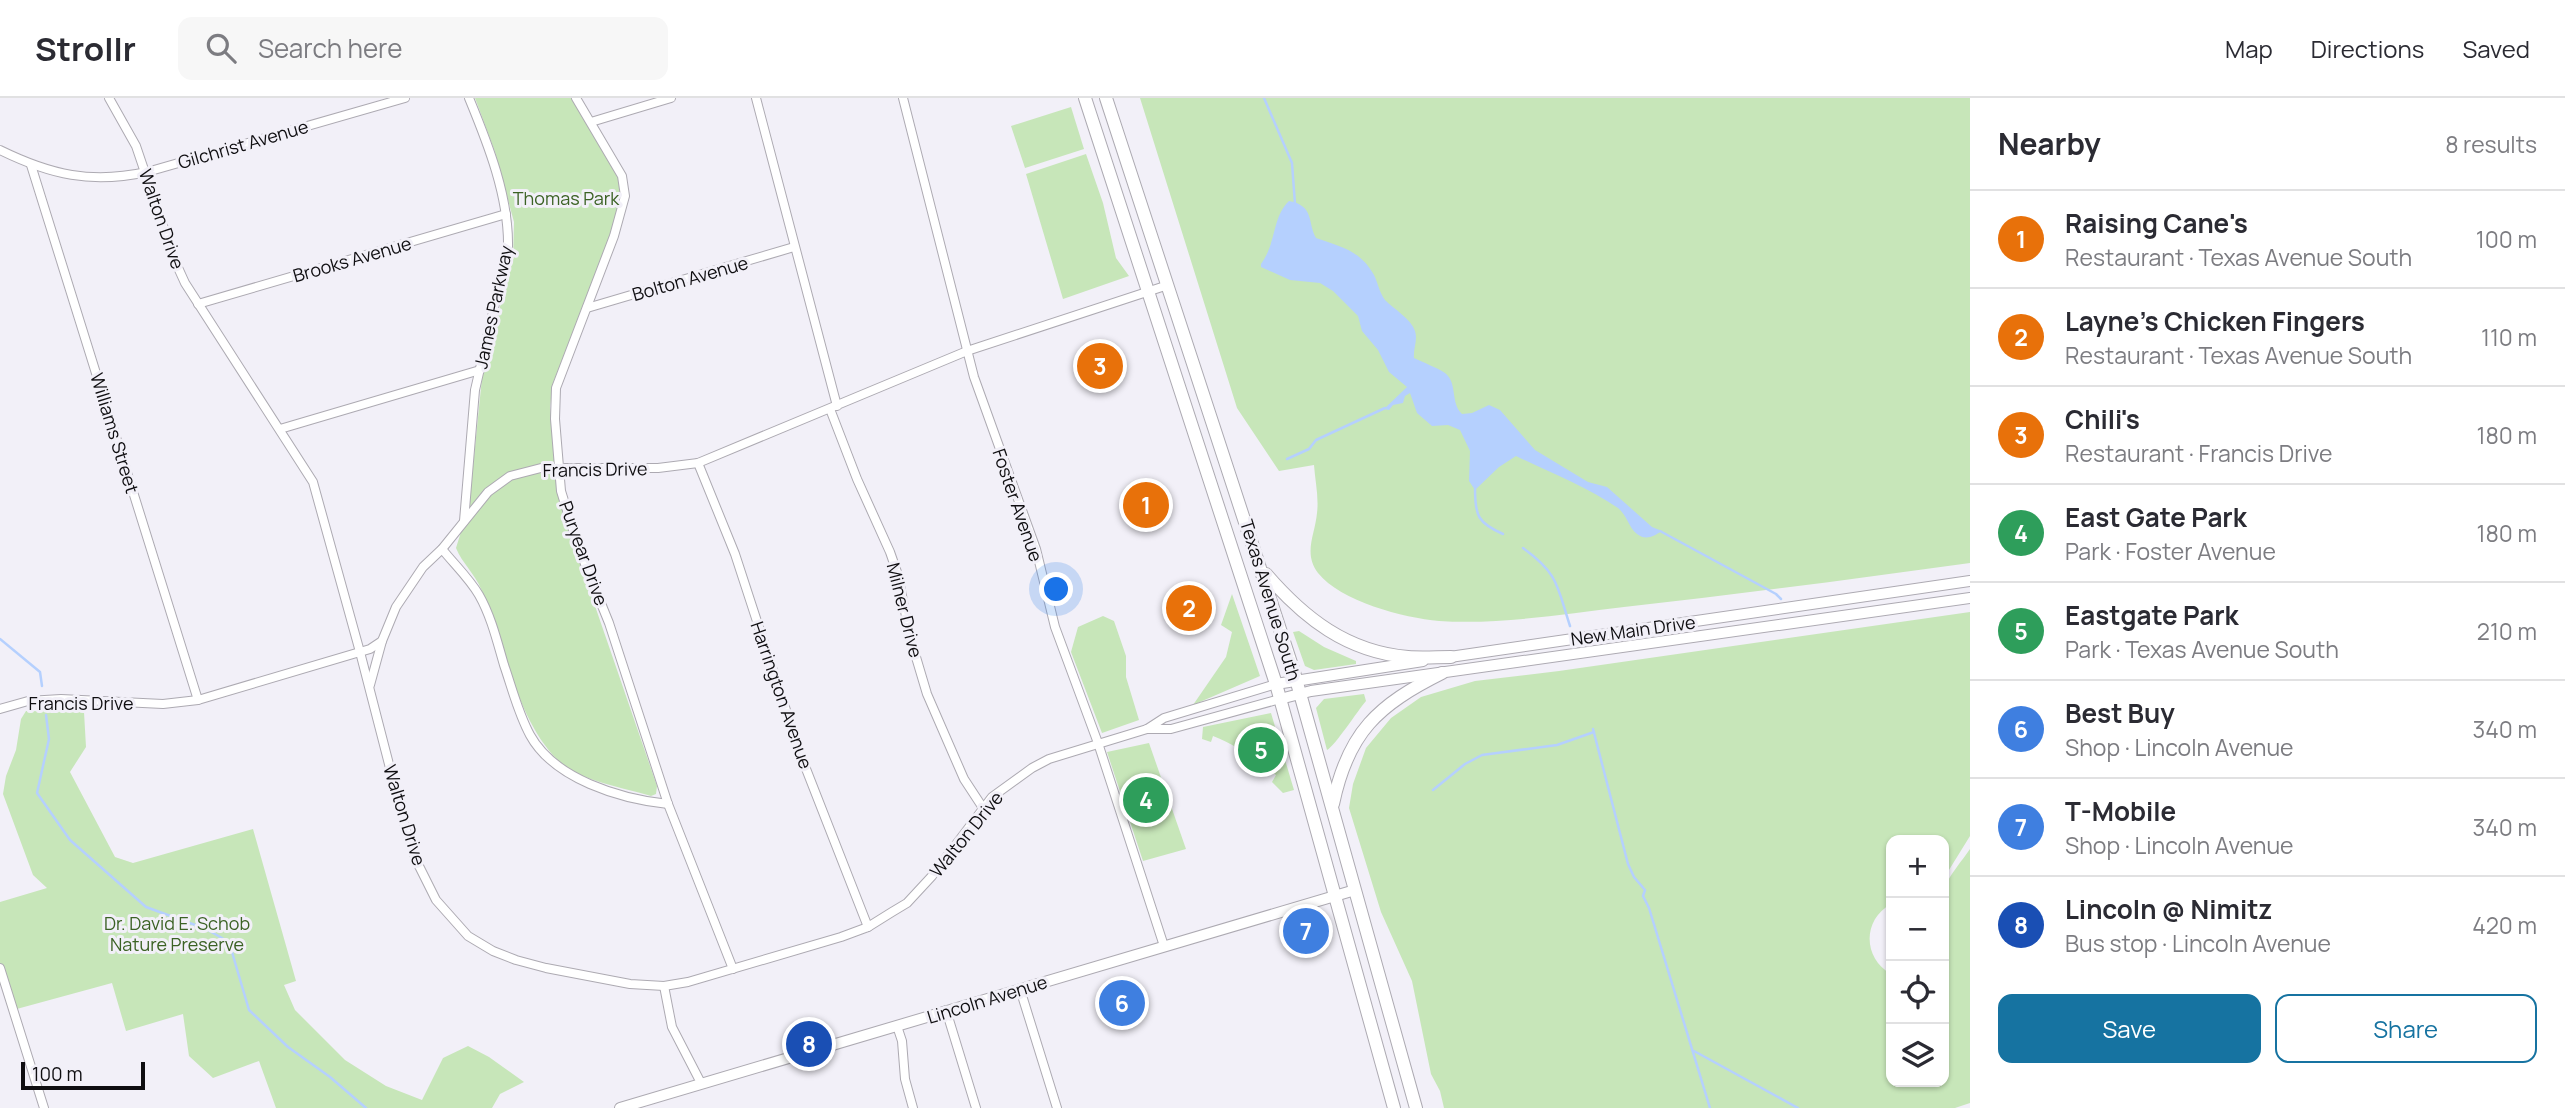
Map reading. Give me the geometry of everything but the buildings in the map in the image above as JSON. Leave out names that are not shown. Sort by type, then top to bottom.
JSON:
[{"type":"main road","name":"Texas Avenue South","points":[[1085,98],[1276,684],[1394,1108]]},
{"type":"main road","name":"Texas Avenue South","points":[[1106,98],[1298,687],[1416,1108]]},
{"type":"main road","points":[[1204,461],[1224,456]]},
{"type":"main road","points":[[1262,570],[1300,611],[1347,640],[1395,655],[1451,657]]},
{"type":"main road","points":[[1332,808],[1341,770],[1354,743],[1366,727],[1398,697],[1442,673]]},
{"type":"street","name":"Walton Drive","points":[[109,98],[133,139],[147,172],[175,261],[198,304],[313,482],[416,860],[436,900],[459,928],[493,951],[546,968],[630,984],[664,986],[688,982],[841,937],[868,927],[906,902],[919,890],[983,808],[1002,788],[1032,768],[1098,743],[1147,729],[1171,729],[1280,699]]},
{"type":"street","name":"Gilchrist Avenue","points":[[0,150],[31,165],[97,179],[147,172],[405,98]]},
{"type":"street","name":"James Parkway","points":[[464,521],[475,390],[508,247],[506,214],[490,155],[469,98]]},
{"type":"street","name":"Puryear Drive","points":[[576,98],[621,176],[625,195],[614,236],[556,388],[555,419],[559,468],[567,514],[609,623],[668,804],[733,969]]},
{"type":"street","points":[[591,122],[671,98]]},
{"type":"street","name":"Milner Drive","points":[[756,98],[833,408],[898,575],[910,637],[928,694],[964,779],[983,808]]},
{"type":"street","name":"Foster Avenue","points":[[903,98],[983,407],[1036,550],[1055,627],[1098,743],[1164,946]]},
{"type":"street","name":"Williams Street","points":[[31,165],[198,700]]},
{"type":"street","name":"Brooks Avenue","points":[[198,304],[506,214]]},
{"type":"street","name":"Bolton Avenue","points":[[587,308],[794,247]]},
{"type":"street","name":"Francis Drive","points":[[0,709],[28,701],[61,699],[163,704],[198,700],[360,652],[382,641],[396,607],[417,574],[442,550],[488,492],[510,476],[532,469],[659,468],[698,463],[967,351],[1168,285]]},
{"type":"street","points":[[280,429],[480,370]]},
{"type":"street","name":"Harrington Avenue","points":[[698,463],[735,554],[801,756],[868,927]]},
{"type":"street","points":[[442,550],[479,594],[490,618],[520,714],[540,750],[569,775],[589,784],[650,802],[668,804]]},
{"type":"street","name":"New Main Drive","points":[[1298,687],[1451,657],[1970,581]]},
{"type":"street","points":[[1873,595],[1876,611]]},
{"type":"street","name":"New Main Drive","points":[[1298,687],[1442,673],[1970,598]]},
{"type":"street","points":[[1668,625],[1672,641]]},
{"type":"street","points":[[369,688],[382,641]]},
{"type":"street","name":"Walton Drive","points":[[1147,729],[1164,718],[1276,684]]},
{"type":"street","points":[[1276,684],[1298,687]]},
{"type":"street","points":[[1280,699],[1298,687]]},
{"type":"street","name":"Lincoln Avenue","points":[[620,1108],[659,1102],[701,1083],[1355,890]]},
{"type":"street","points":[[0,968],[44,1108]]},
{"type":"street","points":[[664,986],[672,1027],[701,1083]]},
{"type":"street","points":[[1020,989],[1057,1108]]},
{"type":"street","points":[[946,1010],[976,1108]]},
{"type":"street","points":[[897,1026],[902,1041],[905,1079],[913,1108]]},
{"type":"green space","name":"Thomas Park","points":[[475,98],[576,98],[618,174],[624,202],[553,383],[550,407],[562,510],[657,786],[656,794],[651,796],[580,775],[561,763],[546,747],[533,727],[513,682],[481,589],[456,548],[469,506],[483,368],[513,260],[514,222],[495,152]]},
{"type":"green space","points":[[1140,98],[1970,98],[1970,563],[1710,597],[1485,621],[1439,621],[1408,616],[1357,600],[1341,592],[1318,573],[1311,558],[1317,507],[1314,465],[1279,471],[1237,408]]},
{"type":"green space","points":[[1071,107],[1084,149],[1025,168],[1011,126]]},
{"type":"green space","points":[[1086,154],[1103,203],[1116,258],[1129,276],[1063,299],[1026,174]]},
{"type":"green space","points":[[1232,594],[1260,676],[1193,705],[1226,657],[1232,632],[1221,625]]},
{"type":"green space","points":[[1970,612],[1970,836],[1949,870],[1949,835],[1886,835],[1886,908],[1875,919],[1870,939],[1875,959],[1886,970],[1886,1087],[1949,1087],[1949,879],[1970,849],[1970,1103],[1955,1108],[1444,1108],[1440,1091],[1431,1074],[1412,981],[1381,912],[1349,808],[1353,784],[1366,748],[1391,718],[1421,697],[1475,681]]},
{"type":"green space","points":[[1103,616],[1114,621],[1126,656],[1126,677],[1139,720],[1102,733],[1071,652],[1078,627]]},
{"type":"green space","points":[[1299,631],[1324,647],[1356,661],[1356,664],[1314,670],[1305,666],[1293,632]]},
{"type":"green space","points":[[1364,694],[1366,701],[1327,750],[1316,708],[1324,699]]},
{"type":"green space","name":"Dr. David E. Schob Nature Preserve","points":[[26,711],[84,712],[86,747],[70,772],[115,857],[133,863],[253,829],[296,981],[284,985],[295,1010],[345,1060],[386,1086],[422,1100],[443,1058],[468,1046],[489,1057],[524,1082],[500,1094],[492,1108],[276,1108],[259,1061],[213,1078],[189,1056],[183,1014],[126,1031],[112,983],[13,1010],[0,968],[0,902],[47,888],[33,875],[3,794],[6,776],[16,750],[21,719]]},
{"type":"green space","points":[[1271,713],[1294,790],[1283,793],[1272,782],[1276,775],[1246,753],[1213,736],[1211,742],[1202,739],[1203,727]]},
{"type":"green space","points":[[1149,743],[1186,849],[1143,861],[1107,752]]},
{"type":"water","points":[[1289,201],[1297,203],[1307,211],[1316,238],[1349,250],[1369,267],[1385,300],[1406,318],[1415,331],[1414,358],[1449,377],[1456,404],[1462,414],[1472,413],[1489,405],[1500,410],[1535,450],[1588,482],[1607,487],[1652,527],[1662,531],[1650,537],[1640,536],[1624,514],[1606,500],[1516,456],[1499,467],[1475,490],[1469,481],[1470,451],[1460,430],[1448,425],[1432,426],[1417,413],[1410,393],[1405,396],[1403,403],[1393,405],[1389,410],[1384,409],[1407,387],[1389,372],[1378,350],[1362,331],[1358,316],[1333,291],[1320,283],[1290,280],[1261,267],[1280,214]]},
{"type":"waterway","points":[[1264,98],[1292,163],[1295,204]]},
{"type":"waterway","points":[[1287,459],[1309,449],[1316,440],[1385,408]]},
{"type":"waterway","points":[[1475,489],[1477,512],[1483,522],[1503,534]]},
{"type":"waterway","points":[[1660,531],[1781,599]]},
{"type":"waterway","points":[[1523,548],[1544,566],[1555,582],[1570,626]]},
{"type":"waterway","points":[[0,639],[40,672],[42,686]]},
{"type":"waterway","points":[[46,715],[49,739],[37,793],[70,840],[146,907],[206,929],[229,942],[249,1010],[288,1047],[330,1077],[366,1108]]},
{"type":"waterway","points":[[1593,729],[1628,864],[1645,890],[1643,896],[1649,908],[1710,1108]]},
{"type":"waterway","points":[[1433,790],[1465,764],[1482,755],[1557,745],[1594,732]]},
{"type":"waterway","points":[[1694,1051],[1798,1108]]},
{"type":"place","name":"Chili's","points":[[1100,366]]},
{"type":"place","name":"Raising Cane's","points":[[1146,505]]},
{"type":"place","name":"Layne's Chicken Fingers","points":[[1189,608]]},
{"type":"place","name":"Eastgate Park","points":[[1261,750]]},
{"type":"place","name":"East Gate Park","points":[[1146,800]]},
{"type":"place","name":"T-Mobile","points":[[1306,931]]},
{"type":"place","name":"Best Buy","points":[[1122,1003]]},
{"type":"place","name":"Lincoln @ Nimitz","points":[[809,1044]]}]
